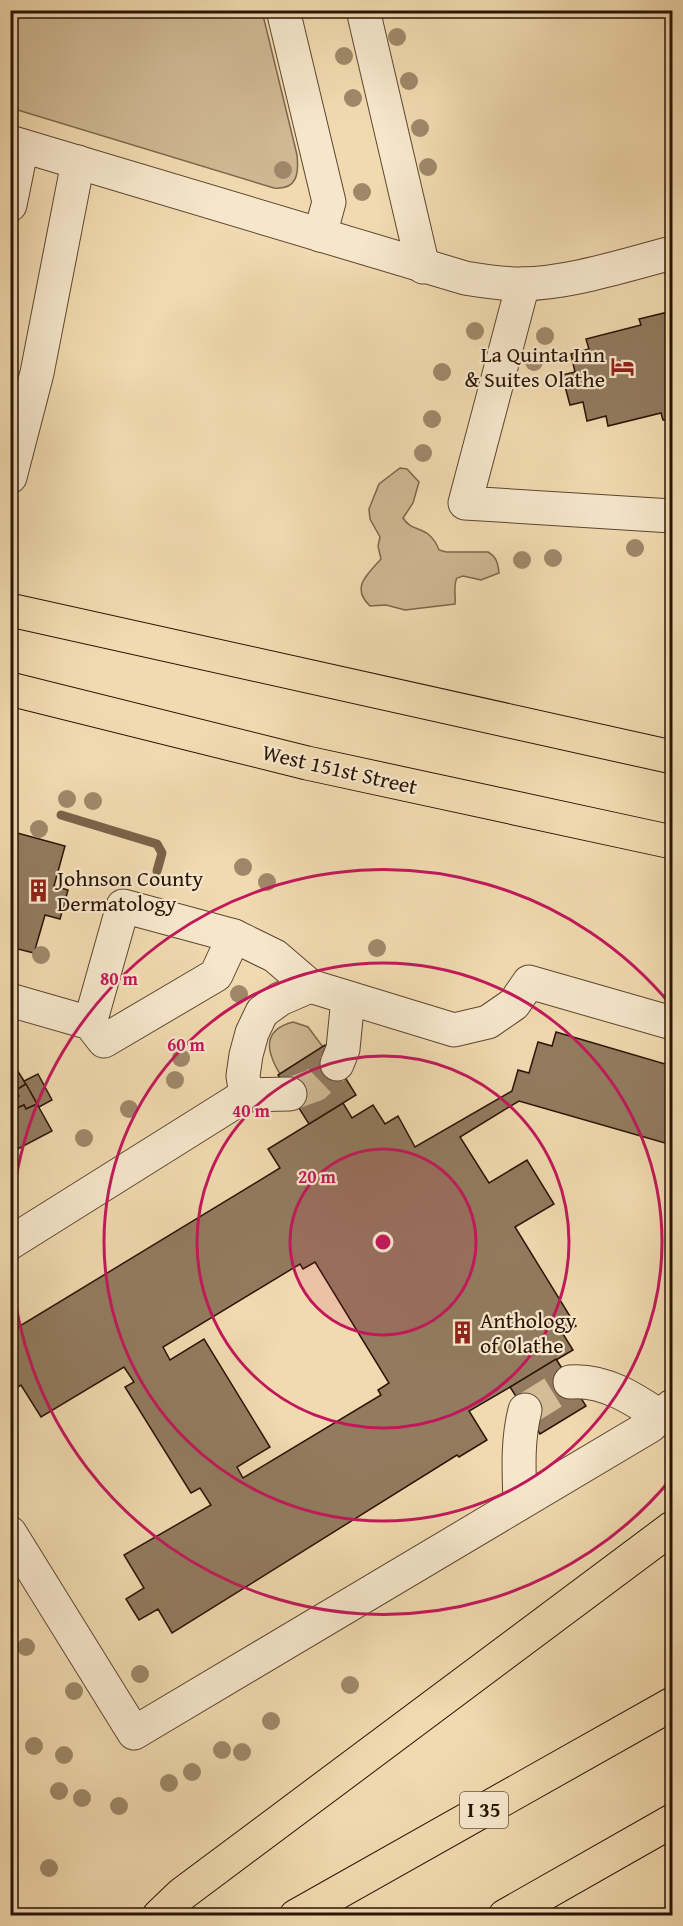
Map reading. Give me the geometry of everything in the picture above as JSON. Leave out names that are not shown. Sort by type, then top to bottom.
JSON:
[{"type":"main road","points":[[10,610],[672,757]]},
{"type":"main road","name":"West 151st Street","points":[[10,688],[307,763],[672,842]]},
{"type":"main road","points":[[159,1916],[182,1894],[672,1528]]},
{"type":"main road","name":"I 35","points":[[296,1916],[672,1704]]},
{"type":"main road","points":[[505,1916],[672,1821]]},
{"type":"street","points":[[283,10],[329,202],[320,235]]},
{"type":"street","points":[[363,10],[423,267]]},
{"type":"street","points":[[10,205],[16,144],[465,278],[523,284],[550,281],[598,272],[672,253]]},
{"type":"street","points":[[10,477],[37,373],[78,162]]},
{"type":"street","points":[[523,284],[465,503],[672,516]]},
{"type":"street","points":[[90,1023],[123,906],[234,936],[275,956],[310,986],[454,1030],[488,1022],[514,1004],[529,982],[672,1023]]},
{"type":"street","points":[[10,1000],[90,1023],[104,1041],[216,975],[234,936]]},
{"type":"street","points":[[246,1095],[243,1076],[246,1056],[252,1033],[262,1012],[280,999],[310,986]]},
{"type":"street","points":[[337,1064],[343,1049],[348,998]]},
{"type":"street","points":[[10,1243],[246,1095],[290,1094]]},
{"type":"street","points":[[10,1533],[134,1734],[650,1426],[667,1411],[612,1389],[582,1381],[570,1382]]},
{"type":"street","points":[[520,1503],[518,1455],[525,1410]]},
{"type":"shaded area","points":[[10,11],[262,11],[297,155],[295,179],[288,186],[274,188],[11,108]]},
{"type":"shaded area","points":[[400,468],[407,469],[419,482],[413,503],[403,518],[407,523],[431,536],[439,550],[488,552],[496,561],[499,573],[481,580],[463,576],[457,578],[455,604],[405,610],[386,605],[370,606],[361,593],[363,581],[381,559],[378,546],[380,537],[370,519],[369,509],[379,484]]},
{"type":"shaded area","points":[[293,1022],[308,1027],[323,1047],[280,1074],[272,1057],[270,1042],[276,1030]]},
{"type":"building","name":"La Quinta Inn & Suites Olathe","points":[[672,311],[672,420],[663,420],[661,413],[608,426],[606,416],[587,421],[583,402],[570,405],[562,375],[575,372],[571,354],[589,349],[586,339],[641,325],[639,319]]},
{"type":"building","name":"Johnson County Dermatology","points":[[10,831],[65,846],[54,886],[68,890],[60,919],[45,915],[34,953],[10,947]]},
{"type":"building","name":"Anthology of Olathe","points":[[556,1032],[672,1066],[672,1145],[519,1101],[460,1137],[489,1183],[527,1160],[554,1204],[515,1227],[576,1326],[563,1334],[573,1350],[556,1360],[558,1363],[514,1390],[512,1386],[469,1411],[487,1440],[459,1457],[457,1455],[172,1633],[158,1609],[139,1620],[126,1599],[144,1588],[124,1555],[211,1505],[200,1488],[191,1493],[125,1387],[134,1382],[124,1367],[41,1417],[21,1385],[10,1392],[10,1332],[280,1168],[268,1149],[343,1103],[352,1118],[373,1105],[385,1124],[398,1116],[415,1147],[512,1091],[518,1070],[529,1073],[538,1042],[552,1046]],"holes":[[[315,1262],[389,1383],[378,1390],[381,1395],[243,1478],[237,1467],[270,1447],[204,1339],[170,1360],[163,1347],[300,1264],[303,1269]]]},
{"type":"building","points":[[325,1045],[356,1095],[309,1124],[278,1075]]},
{"type":"building","points":[[10,1059],[26,1084],[16,1090],[19,1096],[10,1102]]},
{"type":"building","points":[[38,1074],[52,1100],[39,1107],[24,1081]]},
{"type":"building","points":[[26,1084],[37,1104],[26,1109],[24,1105],[10,1111],[10,1102],[19,1096],[16,1090]]},
{"type":"building","points":[[37,1104],[52,1131],[10,1153],[10,1111],[24,1105],[26,1109]]},
{"type":"building","points":[[556,1359],[586,1406],[540,1434],[510,1387]]},
{"type":"waterway","points":[[61,815],[157,844],[162,853],[157,871]]},
{"type":"tunnel","points":[[290,1094],[315,1085],[337,1064]]},
{"type":"tunnel","points":[[525,1410],[570,1382]]},
{"type":"place","name":"La Quinta Inn & Suites Olathe","points":[[623,367]]},
{"type":"place","name":"Johnson County Dermatology","points":[[39,891]]},
{"type":"place","name":"Anthology of Olathe","points":[[462,1333]]}]
